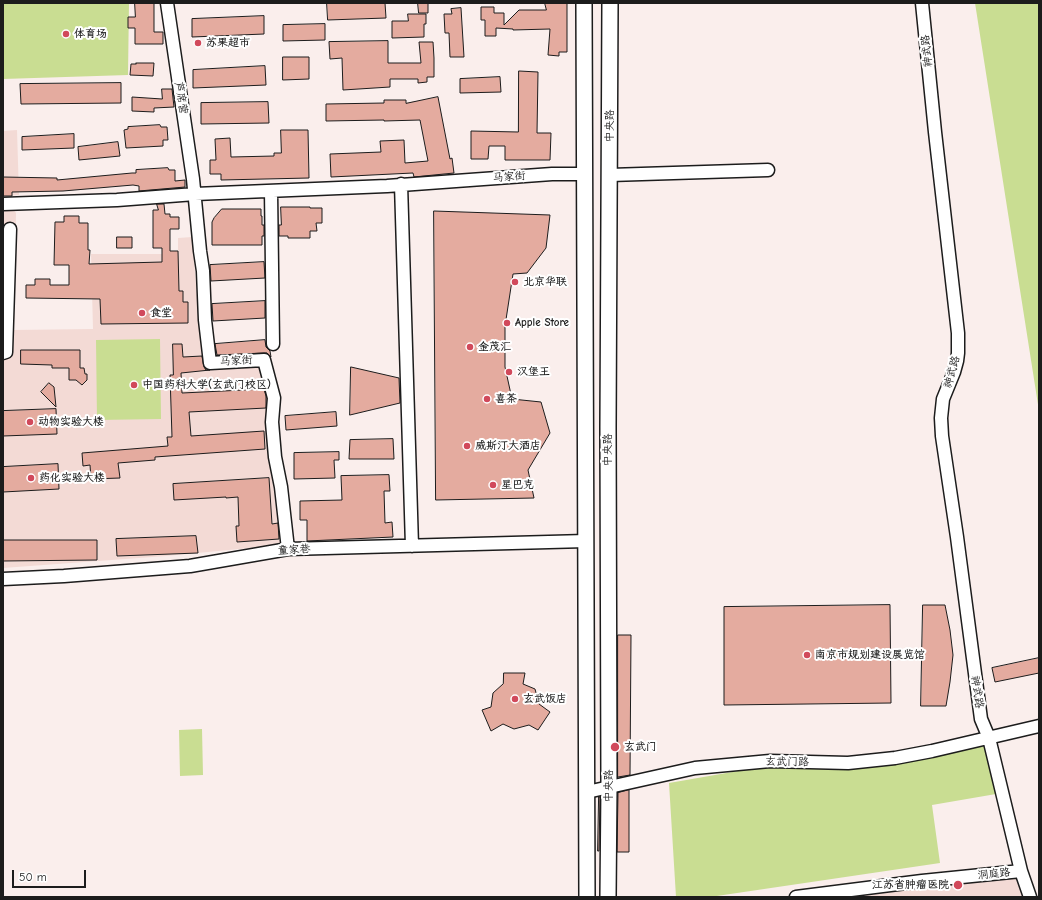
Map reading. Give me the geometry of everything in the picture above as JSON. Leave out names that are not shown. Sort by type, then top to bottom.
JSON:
[{"type":"main road","name":"中央路","points":[[584,3],[587,897]]},
{"type":"main road","name":"中央路","points":[[608,897],[610,3]]},
{"type":"street","name":"芦席营","points":[[167,3],[195,194]]},
{"type":"street","name":"神武路","points":[[922,3],[958,333],[957,361],[941,408],[942,436],[981,718],[989,738],[1021,871]]},
{"type":"street","points":[[610,174],[768,170]]},
{"type":"street","name":"马家街","points":[[3,204],[117,200],[195,194],[387,186],[552,174],[585,174]]},
{"type":"street","points":[[401,184],[412,546]]},
{"type":"street","points":[[270,191],[273,344]]},
{"type":"street","name":"马家街","points":[[195,194],[210,363],[264,360],[274,398],[272,422],[275,457],[281,487],[288,549]]},
{"type":"street","points":[[3,352],[6,352],[10,230]]},
{"type":"street","name":"童家巷","points":[[3,579],[64,576],[190,566],[288,549],[586,541]]},
{"type":"street","name":"玄武门路","points":[[587,792],[695,768],[770,761],[848,763],[895,758],[1039,726]]},
{"type":"street","name":"洞庭路","points":[[796,897],[915,882],[1021,871],[1030,897]]},
{"type":"shaded area","points":[[17,130],[19,195],[3,196],[3,131]]},
{"type":"shaded area","name":"中国药科大学(玄武门校区)","points":[[3,209],[13,209],[16,213],[14,330],[93,329],[91,254],[178,254],[178,238],[192,237],[200,332],[206,367],[259,365],[269,403],[267,418],[269,456],[281,545],[166,556],[3,568]]},
{"type":"shaded area","name":"江苏省肿瘤医院","points":[[1021,871],[1030,897],[857,897],[856,889]]},
{"type":"green space","name":"体育场","points":[[3,3],[129,3],[128,75],[3,79]]},
{"type":"green space","points":[[975,3],[1039,3],[1039,411]]},
{"type":"green space","points":[[160,339],[161,419],[97,420],[96,340]]},
{"type":"green space","points":[[202,729],[203,775],[180,776],[179,730]]},
{"type":"green space","points":[[985,746],[996,794],[932,805],[940,863],[710,897],[676,897],[669,783],[761,767],[850,768]]},
{"type":"building","points":[[135,3],[154,3],[154,32],[163,32],[163,44],[135,44],[135,28],[128,28],[128,17],[135,17]]},
{"type":"building","points":[[327,3],[385,3],[386,18],[328,20]]},
{"type":"building","points":[[418,3],[428,3],[428,13],[419,13]]},
{"type":"building","points":[[545,3],[567,3],[567,52],[559,52],[559,56],[548,55],[550,29],[513,30],[496,28],[496,36],[485,36],[485,20],[481,20],[481,7],[494,7],[494,13],[504,13],[504,25],[519,10],[546,10]]},
{"type":"building","points":[[461,8],[464,57],[450,57],[449,33],[445,33],[444,14],[452,14],[451,9]]},
{"type":"building","points":[[408,14],[426,14],[424,37],[392,38],[392,21],[408,21]]},
{"type":"building","points":[[264,16],[264,34],[192,37],[192,19]]},
{"type":"building","points":[[325,24],[325,40],[283,41],[283,25]]},
{"type":"building","points":[[388,41],[388,63],[421,63],[419,42],[433,42],[434,77],[427,77],[427,82],[418,83],[418,79],[390,79],[390,87],[343,90],[342,58],[330,59],[329,42]]},
{"type":"building","points":[[283,57],[309,57],[309,79],[283,80]]},
{"type":"building","points":[[154,63],[153,76],[130,75],[131,64]]},
{"type":"building","points":[[265,66],[266,85],[193,88],[193,70]]},
{"type":"building","points":[[519,71],[538,72],[537,133],[551,133],[550,160],[505,160],[505,146],[489,146],[488,159],[471,159],[471,131],[518,132]]},
{"type":"building","points":[[500,77],[501,92],[460,93],[460,79]]},
{"type":"building","points":[[121,83],[121,103],[21,104],[20,84]]},
{"type":"building","points":[[162,89],[172,89],[174,107],[154,108],[154,112],[132,111],[132,97],[162,99]]},
{"type":"building","points":[[438,97],[454,173],[414,177],[413,173],[331,177],[330,154],[381,152],[380,141],[404,140],[405,163],[428,161],[420,120],[326,121],[326,104],[384,103],[384,100],[406,100],[406,103]]},
{"type":"building","points":[[268,102],[269,123],[201,124],[201,103]]},
{"type":"building","points":[[160,125],[161,127],[167,127],[168,140],[163,140],[163,146],[126,148],[124,130],[128,129],[128,127]]},
{"type":"building","points":[[281,130],[308,130],[309,178],[221,180],[221,174],[210,174],[210,160],[216,160],[215,139],[230,138],[231,157],[274,156],[274,153],[281,153]]},
{"type":"building","points":[[74,134],[74,148],[22,150],[22,137]]},
{"type":"building","points":[[118,142],[120,156],[79,160],[78,147]]},
{"type":"building","points":[[168,168],[169,170],[175,170],[175,181],[185,180],[185,187],[139,191],[139,186],[133,185],[63,191],[12,192],[12,196],[3,196],[3,177],[57,178],[57,180],[136,173],[136,170]]},
{"type":"building","points":[[157,204],[164,204],[165,214],[170,214],[170,217],[179,217],[179,229],[170,229],[170,251],[178,251],[179,291],[183,291],[183,302],[188,302],[188,323],[101,324],[100,299],[26,298],[26,285],[35,285],[35,279],[50,279],[50,285],[69,285],[69,265],[54,265],[55,222],[64,222],[64,216],[79,216],[79,223],[88,223],[88,250],[90,250],[89,264],[162,262],[162,248],[153,248],[153,210],[158,210]]},
{"type":"building","points":[[281,207],[322,208],[322,223],[316,223],[317,231],[310,231],[310,238],[288,238],[288,236],[279,236],[279,225],[281,225]]},
{"type":"building","points":[[222,209],[261,209],[262,225],[264,225],[262,245],[212,245],[212,222]]},
{"type":"building","name":"金茂汇","points":[[434,211],[550,215],[546,248],[527,273],[513,274],[505,326],[505,367],[512,399],[541,402],[550,433],[528,470],[534,498],[436,500]]},
{"type":"building","points":[[117,237],[132,237],[132,248],[117,248]]},
{"type":"building","points":[[264,262],[265,278],[211,281],[210,265]]},
{"type":"building","points":[[265,301],[265,318],[213,321],[212,304]]},
{"type":"building","points":[[265,340],[266,347],[270,351],[271,357],[267,353],[217,355],[215,344]]},
{"type":"building","points":[[173,344],[182,344],[183,357],[202,356],[204,367],[206,370],[210,370],[181,373],[182,393],[264,389],[266,396],[266,408],[189,412],[191,436],[264,431],[265,449],[155,457],[155,460],[118,463],[120,478],[91,479],[90,465],[83,466],[82,453],[168,446],[167,437],[172,437],[170,375],[173,375]]},
{"type":"building","points":[[21,350],[80,350],[80,368],[84,368],[85,374],[87,374],[87,380],[82,385],[76,380],[69,380],[69,368],[52,368],[52,365],[21,364]]},
{"type":"building","points":[[351,367],[399,378],[400,403],[350,415]]},
{"type":"building","points":[[49,383],[54,387],[56,407],[41,392]]},
{"type":"building","name":"动物实验大楼","points":[[56,409],[57,434],[3,436],[3,411]]},
{"type":"building","points":[[336,412],[337,426],[286,430],[285,416]]},
{"type":"building","points":[[393,439],[394,459],[349,459],[350,440]]},
{"type":"building","points":[[339,452],[339,460],[334,460],[335,478],[294,479],[294,453]]},
{"type":"building","name":"药化实验大楼","points":[[58,464],[59,489],[3,492],[3,467]]},
{"type":"building","points":[[389,475],[390,491],[384,491],[385,523],[392,522],[393,537],[307,541],[307,520],[300,520],[300,501],[342,500],[341,476]]},
{"type":"building","points":[[269,478],[272,524],[278,523],[279,539],[237,542],[236,526],[239,526],[238,497],[174,500],[173,484]]},
{"type":"building","points":[[196,536],[198,553],[117,556],[116,539]]},
{"type":"building","points":[[3,540],[97,540],[97,560],[3,561]]},
{"type":"building","name":"南京市规划建设展览馆","points":[[890,605],[891,703],[724,705],[724,607]]},
{"type":"building","points":[[923,605],[945,605],[953,655],[946,706],[921,706]]},
{"type":"building","points":[[618,635],[631,635],[630,775],[618,777]]},
{"type":"building","points":[[1039,658],[1039,673],[995,682],[992,668]]},
{"type":"building","name":"玄武饭店","points":[[504,673],[525,673],[523,684],[535,689],[539,704],[550,712],[538,730],[529,725],[514,729],[503,724],[491,731],[482,710],[491,707],[493,693],[503,684]]},
{"type":"building","points":[[629,790],[629,852],[617,852],[618,793]]},
{"type":"building","points":[[599,797],[600,797],[598,851]]},
{"type":"place","name":"体育场","points":[[66,34]]},
{"type":"place","name":"苏果超市","points":[[198,43]]},
{"type":"place","name":"北京华联","points":[[515,282]]},
{"type":"place","name":"食堂","points":[[142,313]]},
{"type":"place","name":"Apple Store","points":[[507,323]]},
{"type":"place","name":"金茂汇","points":[[470,347]]},
{"type":"place","name":"汉堡王","points":[[509,372]]},
{"type":"place","name":"中国药科大学(玄武门校区)","points":[[134,385]]},
{"type":"place","name":"喜茶","points":[[487,399]]},
{"type":"place","name":"动物实验大楼","points":[[30,422]]},
{"type":"place","name":"威斯汀大酒店","points":[[467,446]]},
{"type":"place","name":"药化实验大楼","points":[[31,478]]},
{"type":"place","name":"星巴克","points":[[493,485]]},
{"type":"place","name":"南京市规划建设展览馆","points":[[807,655]]},
{"type":"place","name":"玄武饭店","points":[[515,699]]},
{"type":"place","name":"玄武门","points":[[615,747]]},
{"type":"place","name":"江苏省肿瘤医院","points":[[958,885]]}]
